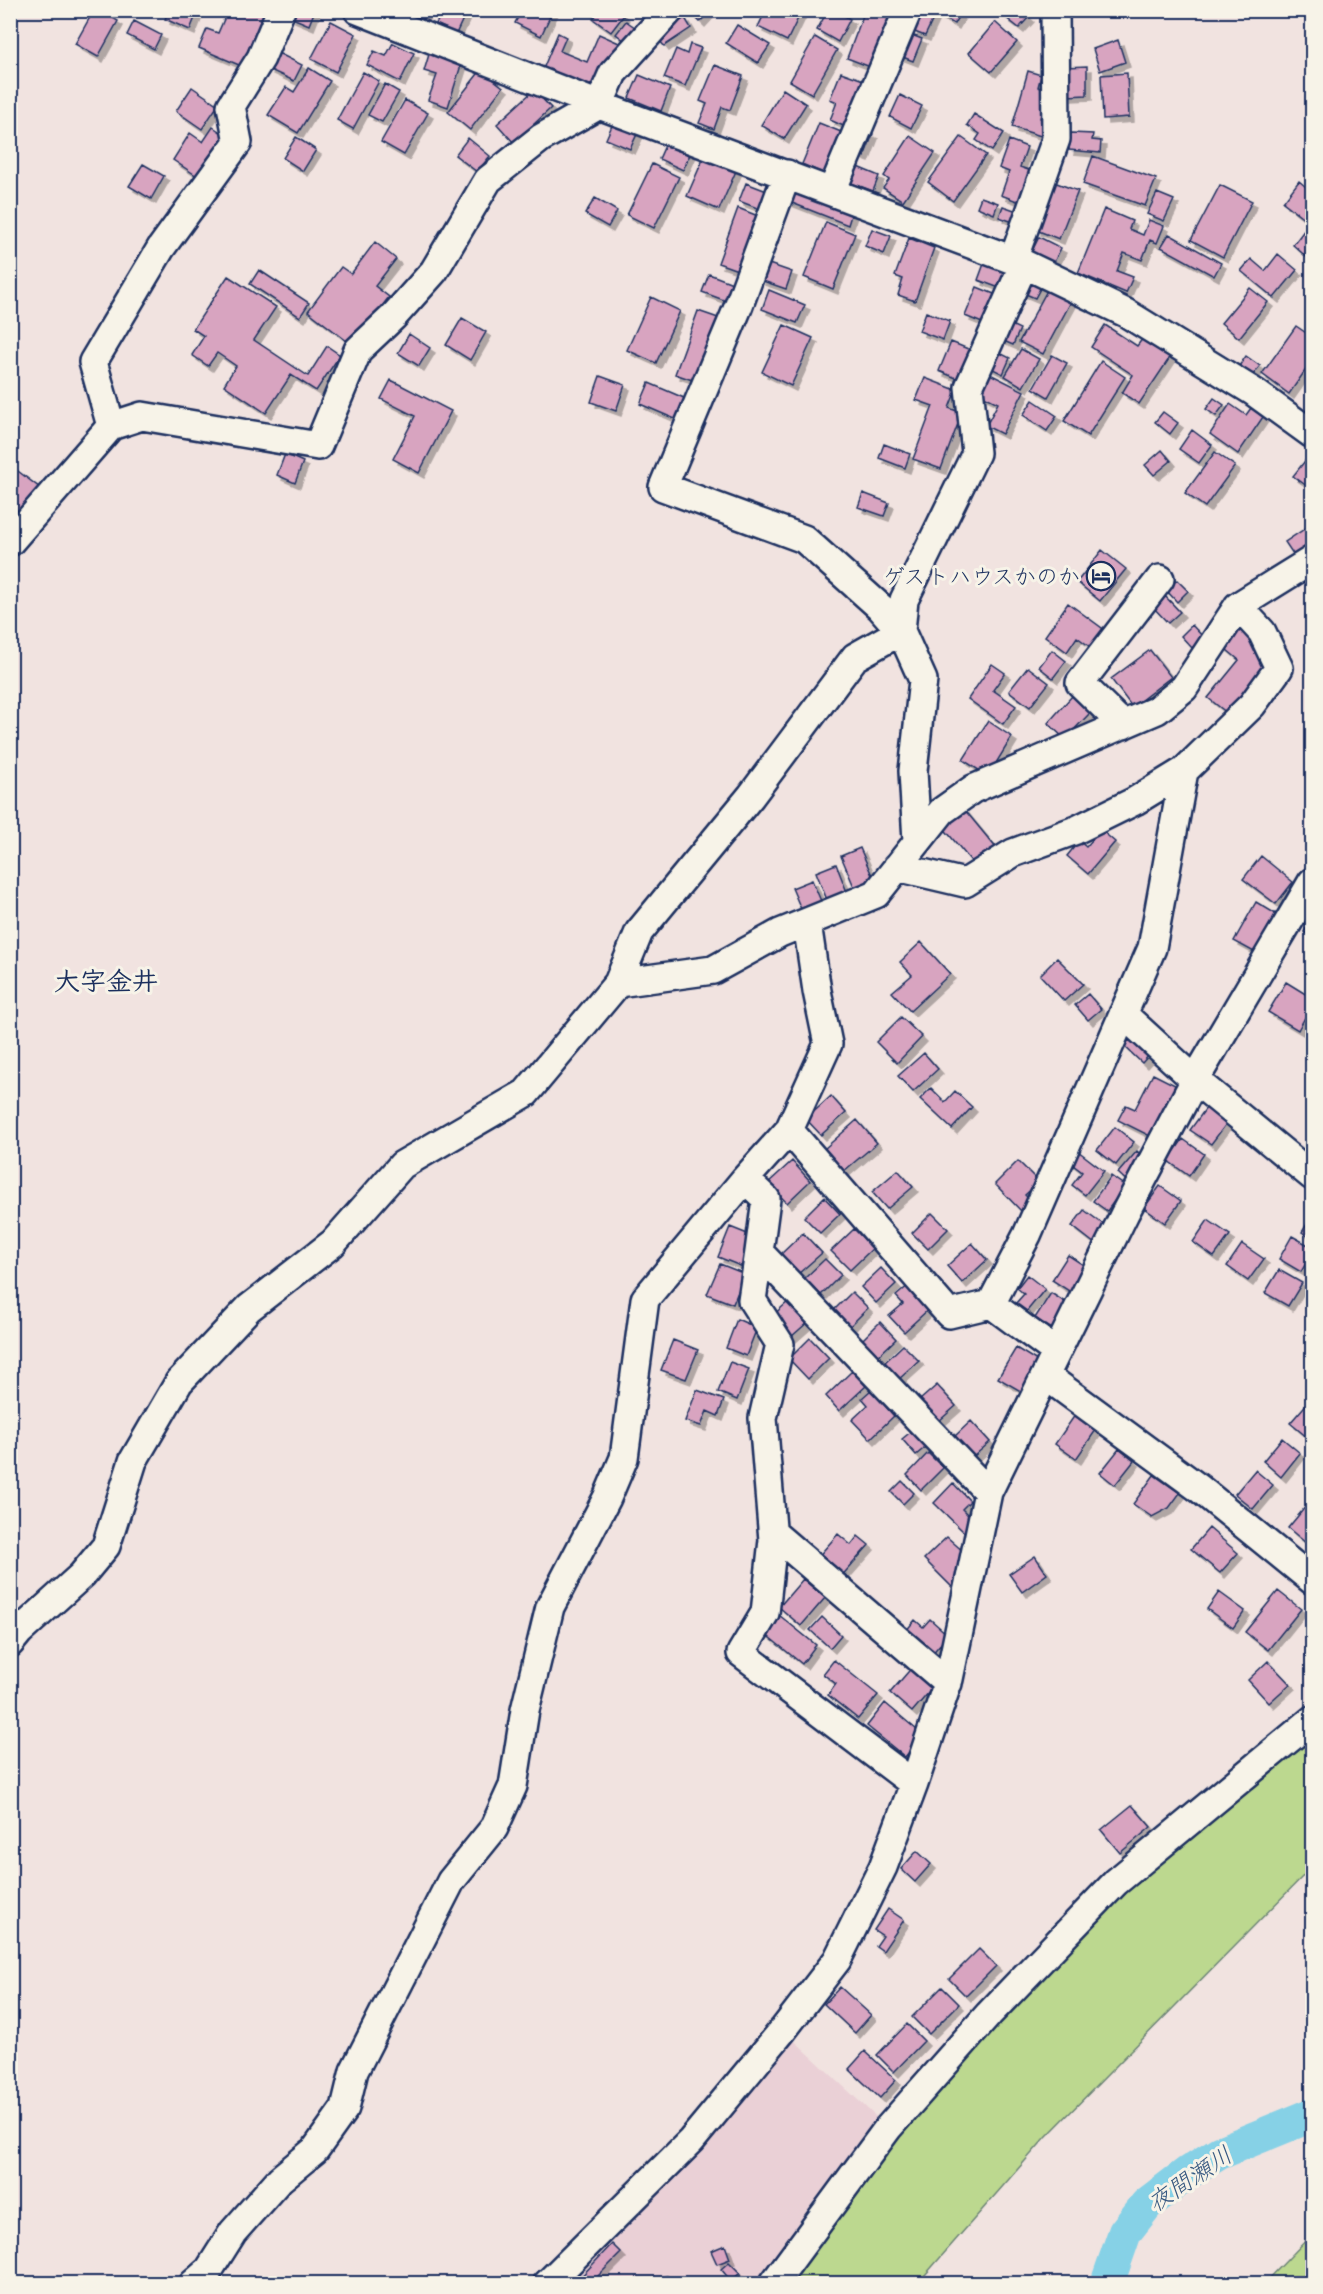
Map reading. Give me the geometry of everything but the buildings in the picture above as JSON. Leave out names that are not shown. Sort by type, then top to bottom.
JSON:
[{"type":"street","points":[[111,426],[93,362],[161,248],[238,142],[231,106],[261,58],[281,10]]},
{"type":"street","points":[[358,10],[599,105],[1019,262],[1126,313],[1254,392],[1312,434]]},
{"type":"street","points":[[10,542],[111,426],[142,416],[318,446],[358,350],[393,317],[434,271],[488,180],[541,138],[599,105],[613,73],[670,10]]},
{"type":"street","points":[[832,191],[909,10]]},
{"type":"street","points":[[900,631],[904,600],[976,453],[969,387],[1019,262],[1056,139],[1055,10]]},
{"type":"street","points":[[787,174],[739,305],[663,487],[804,540],[880,607],[900,631],[922,680],[913,771],[917,841]]},
{"type":"street","points":[[618,982],[713,970],[780,933],[876,894],[942,811],[973,789],[1157,710],[1184,688],[1238,606],[1312,560]]},
{"type":"street","points":[[1123,724],[1080,683],[1160,579]]},
{"type":"street","points":[[897,867],[965,884],[1013,853],[1076,830],[1135,801],[1184,771],[1252,705],[1279,668],[1262,632],[1238,606]]},
{"type":"street","points":[[10,1643],[19,1632],[82,1575],[106,1546],[133,1461],[180,1382],[249,1308],[333,1244],[402,1165],[526,1093],[618,982],[639,932],[751,796],[855,657],[900,631]]},
{"type":"street","points":[[789,1130],[949,1314],[991,1304],[1027,1235],[1152,948],[1184,771]]},
{"type":"street","points":[[547,2283],[691,2141],[783,2030],[837,1960],[883,1867],[948,1683],[988,1492],[1130,1203],[1194,1080],[1312,882]]},
{"type":"street","points":[[193,2283],[208,2270],[233,2232],[280,2179],[315,2150],[345,2108],[354,2071],[451,1881],[494,1828],[513,1786],[525,1710],[550,1606],[608,1498],[624,1458],[645,1299],[789,1130],[828,1044],[807,923]]},
{"type":"street","points":[[1123,1014],[1194,1080],[1312,1176]]},
{"type":"street","points":[[745,1179],[766,1199],[752,1300],[780,1344],[763,1418],[773,1533],[765,1613],[741,1653],[914,1784]]},
{"type":"street","points":[[759,1252],[988,1492]]},
{"type":"street","points":[[991,1304],[1051,1364],[1312,1580]]},
{"type":"street","points":[[773,1533],[948,1683]]},
{"type":"street","points":[[772,2283],[888,2128],[989,2014],[1116,1882],[1312,1720]]},
{"type":"shaded area","points":[[783,2030],[888,2128],[773,2283],[547,2284]]},
{"type":"green space","points":[[1312,1720],[1312,1867],[1046,2137],[918,2283],[773,2284],[989,2014]]},
{"type":"green space","points":[[1312,2234],[1312,2283],[1265,2283]]},
{"type":"waterway","name":"夜間瀬川","points":[[1107,2284],[1125,2232],[1147,2204],[1189,2172],[1219,2153],[1312,2115]]},
{"type":"place","name":"ゲストハウスかのか","points":[[1101,576]]},
{"type":"district","name":"大字金井","points":[[106,981]]}]
